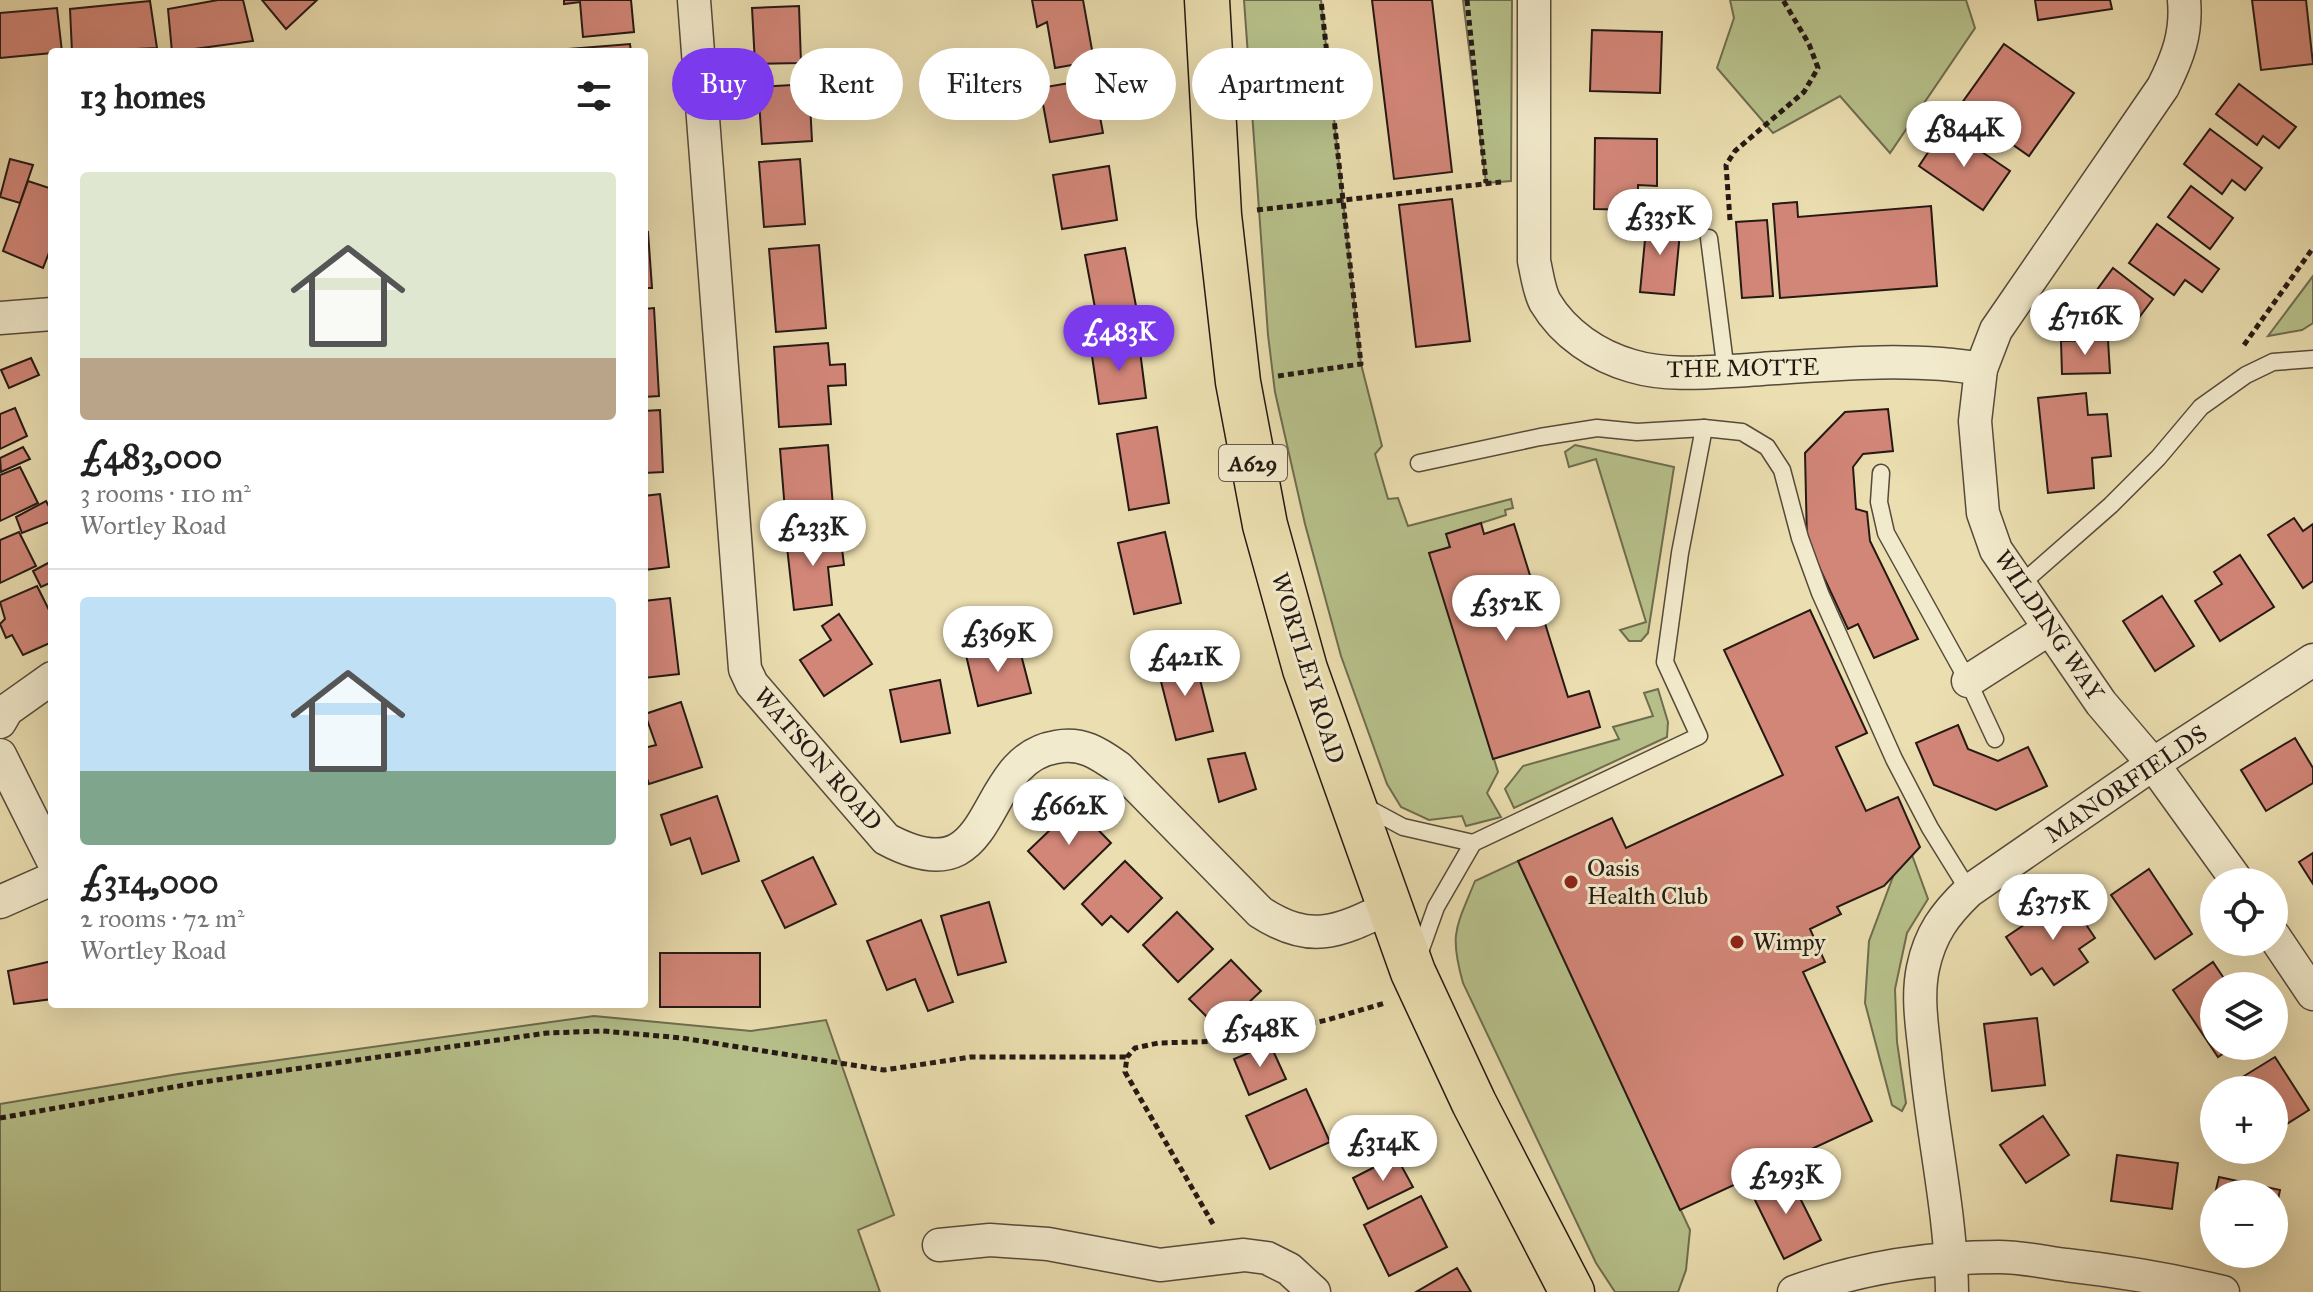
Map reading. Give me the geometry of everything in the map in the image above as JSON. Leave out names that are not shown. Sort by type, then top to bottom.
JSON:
[{"type":"main road","name":"WORTLEY ROAD","points":[[1207,0],[1219,215],[1238,382],[1265,525],[1305,669],[1416,980],[1474,1103],[1572,1292]]},
{"type":"street","name":"WATSON ROAD","points":[[694,0],[745,669],[752,684],[886,839],[911,852],[938,856],[965,846],[983,826],[1019,764],[1040,749],[1069,744],[1095,750],[1118,767],[1260,912],[1282,926],[1311,933],[1346,928],[1388,908]]},
{"type":"street","name":"THE MOTTE","points":[[1534,0],[1534,261],[1543,299],[1561,325],[1596,352],[1633,366],[1670,372],[1912,363],[1946,363],[1981,369]]},
{"type":"street","name":"WILDING WAY","points":[[2184,0],[2186,21],[2180,52],[2163,87],[1996,330],[1981,369],[1975,421],[1983,513],[1996,550],[2101,703],[2153,764],[2228,868]]},
{"type":"street","points":[[0,318],[48,314]]},
{"type":"street","points":[[1968,681],[2049,629]]},
{"type":"street","name":"MANORFIELDS","points":[[1952,1292],[1951,1259],[1929,1097],[1920,1001],[1922,969],[1932,937],[1946,913],[1969,891],[2153,764],[2313,660]]},
{"type":"street","points":[[0,722],[7,710],[48,681]]},
{"type":"street","points":[[0,755],[48,851]]},
{"type":"street","points":[[0,902],[48,881]]},
{"type":"street","points":[[2287,956],[2313,994]]},
{"type":"street","points":[[939,1245],[990,1240],[1048,1244],[1157,1278],[1244,1255],[1267,1258],[1289,1269],[1314,1292]]},
{"type":"street","points":[[1794,1292],[1846,1285],[1885,1267],[2003,1257],[2114,1271],[2223,1292]]},
{"type":"lane","points":[[1709,238],[1726,372]]},
{"type":"lane","points":[[2020,585],[2111,505],[2158,458],[2201,407],[2246,375],[2273,362],[2311,357]]},
{"type":"lane","points":[[1419,463],[1597,428],[1637,432],[1704,428],[1742,432],[1767,447],[1782,470],[1800,538],[1820,593],[1894,759],[1930,828],[1969,891]]},
{"type":"lane","points":[[1416,980],[1436,907],[1473,843],[1699,736],[1665,662],[1680,553],[1704,428]]},
{"type":"lane","points":[[1881,473],[1879,502],[1886,533],[1968,681],[1995,739]]},
{"type":"lane","points":[[1350,799],[1403,827],[1473,843]]},
{"type":"path","points":[[1238,382],[1361,364],[1321,0]]},
{"type":"path","points":[[1467,0],[1486,183]]},
{"type":"path","points":[[1731,229],[1726,165],[1735,151],[1804,92],[1818,68],[1809,44],[1783,0]]},
{"type":"path","points":[[1219,215],[1534,180]]},
{"type":"path","points":[[2243,346],[2313,248]]},
{"type":"path","points":[[1231,1256],[1125,1072],[1127,1057],[1135,1048],[1158,1043],[1230,1041],[1327,1020],[1380,1005],[1416,980]]},
{"type":"path","points":[[0,1118],[211,1080],[547,1033],[603,1031],[682,1038],[884,1070],[971,1057],[1127,1057]]},
{"type":"green space","points":[[1244,0],[1321,0],[1326,48],[1247,48]]},
{"type":"green space","points":[[1463,0],[1512,0],[1511,181],[1486,183]]},
{"type":"green space","points":[[1730,0],[1966,0],[1975,28],[1890,153],[1840,96],[1773,133],[1717,68],[1734,18]]},
{"type":"green space","points":[[1253,120],[1334,120],[1361,364],[1382,446],[1375,454],[1388,499],[1398,498],[1408,526],[1511,499],[1513,508],[1505,510],[1506,515],[1447,534],[1450,547],[1430,554],[1498,772],[1487,793],[1501,817],[1466,826],[1462,816],[1429,820],[1401,807],[1387,784],[1341,656],[1305,524],[1275,392]]},
{"type":"green space","points":[[2313,276],[2313,323],[2302,330],[2268,336]]},
{"type":"green space","points":[[1575,445],[1674,467],[1648,633],[1641,641],[1629,641],[1620,630],[1646,622],[1596,459],[1569,467],[1565,452]]},
{"type":"green space","points":[[1658,689],[1668,722],[1667,737],[1514,808],[1505,789],[1523,766],[1619,739],[1613,727],[1653,716],[1644,693]]},
{"type":"green space","points":[[1912,855],[1928,899],[1907,933],[1895,989],[1897,1042],[1906,1103],[1902,1111],[1892,1105],[1865,1003],[1869,941],[1894,874]]},
{"type":"green space","points":[[1518,861],[1690,1230],[1686,1270],[1678,1292],[1615,1292],[1596,1263],[1463,983],[1456,953],[1457,931],[1475,881]]},
{"type":"green space","points":[[594,1016],[751,1031],[826,1020],[894,1215],[858,1230],[880,1292],[0,1292],[0,1104],[178,1074]]},
{"type":"building","points":[[218,0],[243,0],[253,41],[201,48],[172,48],[168,9]]},
{"type":"building","points":[[262,0],[317,0],[286,29]]},
{"type":"building","points":[[564,0],[631,0],[634,32],[583,37],[580,2],[564,4]]},
{"type":"building","points":[[1032,0],[1083,0],[1092,48],[1066,48],[1066,66],[1055,68],[1047,22],[1037,27]]},
{"type":"building","points":[[1372,0],[1432,0],[1452,172],[1394,179]]},
{"type":"building","points":[[2035,0],[2110,0],[2112,9],[2038,20]]},
{"type":"building","points":[[2252,0],[2306,0],[2313,64],[2261,70]]},
{"type":"building","points":[[150,1],[157,48],[72,48],[70,9]]},
{"type":"building","points":[[799,6],[800,48],[790,48],[790,63],[774,64],[774,48],[754,48],[752,8]]},
{"type":"building","points":[[57,8],[62,48],[48,48],[48,53],[0,58],[0,13]]},
{"type":"building","points":[[1592,30],[1662,32],[1660,93],[1590,91]]},
{"type":"building","points":[[630,44],[630,48],[581,48]]},
{"type":"building","points":[[2004,44],[2074,93],[2029,156],[1959,107]]},
{"type":"building","points":[[1066,84],[1066,120],[1101,120],[1103,133],[1050,142],[1046,120],[1050,120],[1050,86]]},
{"type":"building","points":[[2239,84],[2296,127],[2279,148],[2263,136],[2257,145],[2216,114]]},
{"type":"building","points":[[790,85],[790,120],[811,120],[812,141],[762,144],[760,120],[774,120],[774,86]]},
{"type":"building","points":[[1945,127],[2010,171],[1983,210],[1919,166]]},
{"type":"building","points":[[2210,129],[2262,168],[2245,190],[2232,180],[2222,194],[2184,164]]},
{"type":"building","points":[[1595,138],[1657,139],[1657,186],[1638,185],[1638,210],[1594,209]]},
{"type":"building","points":[[10,159],[33,165],[20,203],[0,197]]},
{"type":"building","points":[[800,159],[805,224],[764,227],[759,162]]},
{"type":"building","points":[[1109,166],[1117,220],[1062,229],[1053,175]]},
{"type":"building","points":[[28,181],[48,188],[48,255],[43,268],[3,251]]},
{"type":"building","points":[[2191,186],[2233,218],[2210,249],[2168,217]]},
{"type":"building","points":[[1452,199],[1470,341],[1416,347],[1399,205]]},
{"type":"building","points":[[1797,202],[1798,217],[1931,206],[1937,286],[1780,298],[1773,204]]},
{"type":"building","points":[[1647,219],[1681,222],[1674,295],[1640,292]]},
{"type":"building","points":[[1767,220],[1773,296],[1742,298],[1736,222]]},
{"type":"building","points":[[2157,224],[2219,269],[2202,292],[2185,280],[2174,295],[2129,263]]},
{"type":"building","points":[[648,232],[652,288],[648,288]]},
{"type":"building","points":[[819,245],[826,328],[776,332],[769,249]]},
{"type":"building","points":[[1125,248],[1136,306],[1096,313],[1085,255]]},
{"type":"building","points":[[2113,268],[2153,299],[2131,328],[2091,298]]},
{"type":"building","points":[[654,308],[659,396],[648,397],[648,309]]},
{"type":"building","points":[[2108,340],[2110,373],[2062,374],[2061,341]]},
{"type":"building","points":[[828,343],[830,365],[845,364],[846,385],[828,386],[831,424],[779,427],[774,347]]},
{"type":"building","points":[[1139,343],[1146,398],[1099,404],[1091,349]]},
{"type":"building","points":[[31,358],[39,375],[9,388],[1,370]]},
{"type":"building","points":[[2086,393],[2088,415],[2107,414],[2111,456],[2092,458],[2094,488],[2048,493],[2038,398]]},
{"type":"building","points":[[15,408],[27,436],[0,449],[0,414]]},
{"type":"building","points":[[1888,409],[1893,451],[1863,454],[1853,467],[1856,509],[1867,512],[1870,541],[1918,639],[1874,658],[1858,624],[1848,629],[1807,541],[1805,453],[1845,412]]},
{"type":"building","points":[[660,410],[663,472],[648,473],[648,411]]},
{"type":"building","points":[[1157,427],[1169,503],[1129,510],[1117,434]]},
{"type":"building","points":[[828,445],[834,519],[786,523],[780,449]]},
{"type":"building","points":[[23,447],[30,459],[1,472],[0,458]]},
{"type":"building","points":[[20,467],[38,503],[0,521],[0,475]]},
{"type":"building","points":[[660,494],[669,567],[648,570],[648,496]]},
{"type":"building","points":[[46,501],[48,505],[48,523],[22,533],[16,517]]},
{"type":"building","points":[[2294,518],[2303,531],[2313,524],[2313,581],[2303,588],[2268,535]]},
{"type":"building","points":[[1481,523],[1484,534],[1514,524],[1568,697],[1589,691],[1600,727],[1493,759],[1429,553],[1450,547],[1446,534]]},
{"type":"building","points":[[19,532],[36,566],[0,583],[0,540]]},
{"type":"building","points":[[840,532],[844,565],[828,567],[832,605],[794,610],[786,538]]},
{"type":"building","points":[[1165,532],[1181,603],[1134,614],[1118,543]]},
{"type":"building","points":[[2240,555],[2274,607],[2220,641],[2195,601],[2222,584],[2214,572]]},
{"type":"building","points":[[48,563],[48,584],[41,587],[33,571]]},
{"type":"building","points":[[37,586],[48,608],[48,644],[23,655],[12,635],[6,638],[0,624],[5,619],[0,602]]},
{"type":"building","points":[[2162,596],[2194,646],[2155,671],[2123,621]]},
{"type":"building","points":[[670,598],[679,674],[648,678],[648,601]]},
{"type":"building","points":[[1810,610],[1867,733],[1836,747],[1866,811],[1898,797],[1920,847],[1884,886],[1837,907],[1841,914],[1810,929],[1825,962],[1803,972],[1872,1121],[1680,1210],[1518,861],[1612,818],[1626,848],[1783,775],[1724,650]]},
{"type":"building","points":[[839,614],[872,664],[824,696],[800,660],[831,640],[822,626]]},
{"type":"building","points":[[1018,643],[1031,693],[978,706],[966,655]]},
{"type":"building","points":[[1194,656],[1213,731],[1176,740],[1157,666]]},
{"type":"building","points":[[940,680],[950,733],[901,742],[890,690]]},
{"type":"building","points":[[681,702],[702,767],[649,784],[648,747],[656,745],[648,713]]},
{"type":"building","points":[[1958,725],[1968,749],[1998,761],[2028,747],[2047,786],[1996,810],[1934,785],[1916,743]]},
{"type":"building","points":[[2295,738],[2313,768],[2313,783],[2266,811],[2241,770]]},
{"type":"building","points":[[1245,753],[1256,789],[1219,802],[1208,759]]},
{"type":"building","points":[[717,796],[739,861],[702,874],[690,838],[671,845],[661,815]]},
{"type":"building","points":[[1075,806],[1111,843],[1064,889],[1028,851]]},
{"type":"building","points":[[2313,853],[2313,884],[2299,862]]},
{"type":"building","points":[[813,857],[836,904],[785,928],[762,881]]},
{"type":"building","points":[[1125,861],[1162,898],[1128,932],[1111,916],[1102,925],[1082,904]]},
{"type":"building","points":[[2149,869],[2192,934],[2155,959],[2111,895]]},
{"type":"building","points":[[2067,896],[2095,938],[2079,949],[2088,962],[2054,985],[2042,968],[2031,975],[2006,937]]},
{"type":"building","points":[[989,902],[1006,962],[958,975],[941,916]]},
{"type":"building","points":[[1177,912],[1213,949],[1178,982],[1143,945]]},
{"type":"building","points":[[921,920],[953,1002],[928,1011],[915,979],[887,990],[867,941]]},
{"type":"building","points":[[660,953],[760,953],[760,1007],[660,1007]]},
{"type":"building","points":[[1231,960],[1261,991],[1229,1021],[1218,1010],[1209,1019],[1189,999]]},
{"type":"building","points":[[48,962],[48,1000],[14,1004],[8,971]]},
{"type":"building","points":[[2213,962],[2220,972],[2200,972],[2200,1030],[2173,990]]},
{"type":"building","points":[[2037,1018],[2045,1085],[1992,1091],[1984,1024]]},
{"type":"building","points":[[1270,1044],[1286,1079],[1249,1095],[1234,1059]]},
{"type":"building","points":[[2270,1060],[2277,1060],[2287,1076],[2244,1076]]},
{"type":"building","points":[[2288,1077],[2309,1110],[2288,1123]]},
{"type":"building","points":[[1306,1089],[1330,1142],[1270,1169],[1246,1116]]},
{"type":"building","points":[[2043,1116],[2069,1155],[2026,1183],[2000,1145]]},
{"type":"building","points":[[2117,1155],[2178,1163],[2172,1209],[2111,1201]]},
{"type":"building","points":[[1396,1156],[1413,1187],[1368,1209],[1353,1178]]},
{"type":"building","points":[[1788,1174],[1821,1240],[1784,1259],[1751,1192]]},
{"type":"building","points":[[1421,1196],[1447,1247],[1389,1276],[1364,1225]]},
{"type":"building","points":[[1457,1268],[1471,1292],[1416,1292]]},
{"type":"place","name":"Oasis Health Club","points":[[1571,882]]},
{"type":"place","name":"Wimpy","points":[[1737,942]]}]
